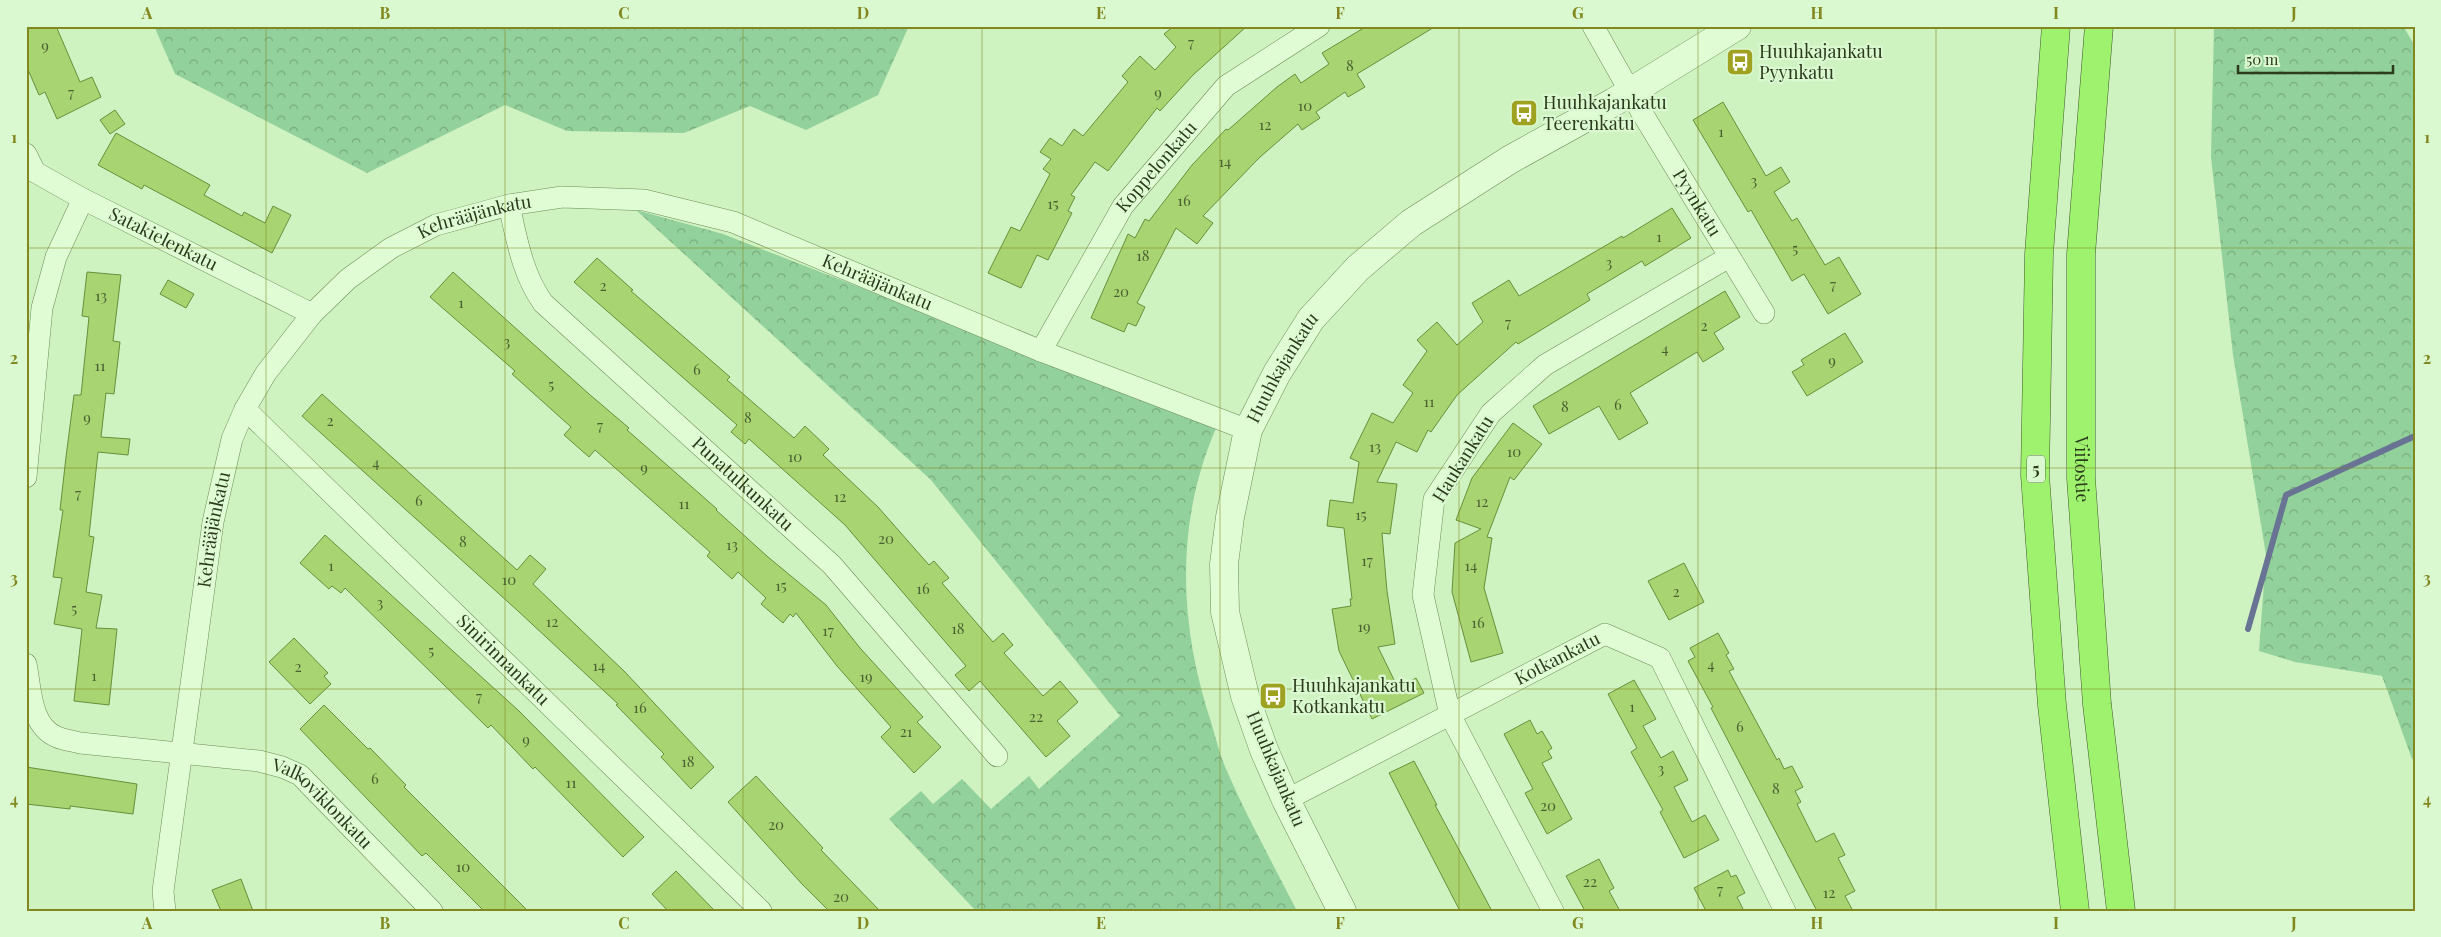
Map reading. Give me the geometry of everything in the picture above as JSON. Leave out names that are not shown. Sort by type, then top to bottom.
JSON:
[{"type":"highway","name":"5","points":[[2056,26],[2046,139],[2039,254],[2036,475],[2052,705],[2075,911]]},
{"type":"highway","name":"Viitostie","points":[[2099,26],[2082,254],[2081,478],[2097,704],[2121,911]]},
{"type":"street","name":"Koppelonkatu","points":[[1041,351],[1123,206],[1226,86],[1319,26]]},
{"type":"street","name":"Pyynkatu","points":[[1593,26],[1630,92],[1764,313]]},
{"type":"street","name":"Huuhkajankatu","points":[[1342,911],[1286,800],[1264,750],[1245,696],[1225,612],[1224,564],[1230,517],[1248,430],[1277,373],[1310,319],[1358,268],[1411,223],[1511,159],[1630,92],[1738,26]]},
{"type":"street","name":"Satakielenkatu","points":[[26,154],[35,172],[312,314]]},
{"type":"street","name":"Kehrääjänkatu","points":[[165,911],[163,891],[213,522],[232,439],[245,409],[266,373],[312,314],[348,279],[391,248],[436,225],[509,205],[562,197],[644,200],[733,222],[1041,351],[1248,430]]},
{"type":"street","points":[[26,477],[42,308],[56,257],[83,198]]},
{"type":"street","name":"Punatulkunkatu","points":[[509,205],[522,264],[532,287],[543,303],[832,565],[997,756]]},
{"type":"street","name":"Haukankatu","points":[[1553,911],[1450,715],[1423,595],[1434,499],[1491,413],[1545,365],[1729,257]]},
{"type":"street","name":"Sinirinnankatu","points":[[245,409],[761,911]]},
{"type":"street","name":"Kotkankatu","points":[[1286,800],[1605,634],[1660,658],[1785,911]]},
{"type":"street","name":"Valkoviklonkatu","points":[[26,664],[36,714],[43,728],[56,737],[80,743],[259,761],[282,767],[300,775],[432,911]]},
{"type":"green space","points":[[154,26],[909,26],[878,95],[806,130],[750,106],[684,133],[567,131],[505,105],[367,173],[175,74]]},
{"type":"green space","points":[[2214,26],[2403,26],[2415,46],[2415,758],[2412,759],[2382,676],[2295,662],[2259,651],[2266,555],[2233,355],[2211,157]]},
{"type":"green space","points":[[636,210],[723,234],[1217,426],[1203,463],[1193,500],[1188,538],[1186,575],[1188,613],[1193,650],[1201,688],[1224,764],[1251,823],[1297,911],[976,911],[889,819],[921,791],[933,804],[962,779],[991,809],[1029,776],[1039,789],[1120,716],[931,480]]},
{"type":"building","points":[[34,26],[56,26],[80,82],[92,77],[101,97],[57,119],[45,92],[39,95],[26,65],[26,30]]},
{"type":"building","points":[[1174,26],[1247,26],[1193,75],[1160,111],[1157,108],[1108,171],[1095,162],[1071,195],[1075,197],[1068,211],[1072,213],[1048,260],[1037,255],[1021,288],[988,273],[1011,227],[1020,231],[1050,174],[1043,169],[1051,159],[1040,152],[1050,138],[1062,146],[1074,129],[1083,136],[1128,82],[1122,76],[1140,56],[1155,70],[1176,47],[1164,34]]},
{"type":"building","points":[[1367,26],[1436,26],[1357,74],[1365,87],[1348,97],[1345,92],[1316,112],[1320,118],[1302,130],[1298,124],[1259,158],[1203,216],[1213,223],[1197,244],[1176,228],[1137,303],[1145,307],[1136,326],[1128,323],[1124,332],[1091,318],[1128,234],[1135,238],[1145,219],[1149,221],[1192,165],[1226,129],[1228,130],[1277,87],[1295,74],[1301,83],[1329,64],[1322,53]]},
{"type":"building","points":[[1723,102],[1766,176],[1781,167],[1790,182],[1774,192],[1792,221],[1797,218],[1825,265],[1839,257],[1861,294],[1828,314],[1804,274],[1792,281],[1751,210],[1748,212],[1693,120]]},
{"type":"building","points":[[115,110],[125,124],[110,134],[100,120]]},
{"type":"building","points":[[116,133],[210,185],[204,195],[242,216],[244,212],[265,223],[273,206],[291,215],[272,253],[144,185],[142,189],[98,165]]},
{"type":"building","points":[[1672,208],[1691,238],[1645,266],[1642,261],[1587,294],[1590,300],[1518,344],[1516,342],[1457,395],[1431,432],[1428,430],[1417,452],[1396,442],[1377,482],[1397,484],[1390,534],[1382,533],[1387,591],[1395,644],[1378,647],[1398,688],[1416,678],[1424,693],[1372,719],[1339,651],[1332,609],[1351,606],[1350,599],[1352,599],[1344,528],[1327,526],[1330,500],[1353,503],[1359,462],[1350,458],[1372,413],[1393,423],[1413,393],[1403,385],[1427,351],[1417,340],[1437,322],[1457,345],[1483,322],[1472,303],[1509,280],[1519,296],[1622,236],[1623,238]]},
{"type":"building","points":[[597,258],[633,290],[631,291],[730,377],[727,380],[794,438],[805,426],[829,449],[823,455],[878,507],[929,565],[934,561],[949,578],[942,583],[993,642],[1003,633],[1013,645],[1004,653],[1043,696],[1060,681],[1078,702],[1057,721],[1070,736],[1046,757],[980,681],[969,691],[955,675],[966,666],[845,525],[749,439],[745,444],[731,432],[737,425],[574,282]]},
{"type":"building","points":[[87,272],[121,275],[113,341],[120,342],[114,394],[106,393],[101,437],[130,439],[128,455],[98,452],[89,536],[94,537],[86,592],[102,595],[96,628],[117,629],[109,705],[74,701],[82,629],[54,624],[62,578],[53,577],[63,510],[60,510],[66,457],[74,395],[81,395],[89,317],[82,316]]},
{"type":"building","points":[[453,272],[629,428],[627,430],[717,509],[768,557],[826,605],[860,648],[923,717],[917,722],[941,747],[914,773],[881,737],[891,727],[837,666],[796,613],[793,617],[790,614],[783,623],[761,604],[766,598],[738,572],[732,579],[707,556],[710,552],[595,450],[589,457],[564,435],[571,427],[512,374],[515,371],[430,297]]},
{"type":"building","points":[[168,280],[194,294],[186,308],[160,294]]},
{"type":"building","points":[[1725,291],[1740,317],[1714,333],[1724,349],[1703,362],[1697,352],[1630,393],[1648,423],[1619,440],[1599,406],[1549,434],[1533,406]]},
{"type":"building","points":[[1845,333],[1863,362],[1807,396],[1792,372],[1804,365],[1801,360]]},
{"type":"building","points":[[322,394],[517,570],[530,555],[546,569],[533,584],[625,672],[714,767],[691,789],[661,757],[664,754],[616,705],[618,704],[302,416]]},
{"type":"building","points":[[1513,423],[1542,444],[1514,480],[1510,477],[1487,537],[1492,538],[1484,588],[1503,653],[1471,662],[1452,592],[1455,543],[1481,529],[1456,520],[1472,478]]},
{"type":"building","points":[[325,535],[519,711],[644,837],[623,857],[535,767],[533,769],[491,725],[488,728],[345,588],[341,593],[332,586],[329,589],[300,563]]},
{"type":"building","points":[[1684,563],[1704,602],[1669,620],[1648,581]]},
{"type":"building","points":[[1718,633],[1729,653],[1726,655],[1734,669],[1729,671],[1777,760],[1779,758],[1784,769],[1792,766],[1803,787],[1795,791],[1801,802],[1797,804],[1816,842],[1834,833],[1845,855],[1838,858],[1855,891],[1845,896],[1853,911],[1817,911],[1688,661],[1695,657],[1690,648]]},
{"type":"building","points":[[294,638],[328,673],[324,676],[331,684],[310,704],[269,662]]},
{"type":"building","points":[[1634,680],[1656,719],[1643,726],[1661,758],[1673,751],[1688,780],[1674,787],[1692,822],[1705,815],[1719,840],[1684,858],[1660,812],[1663,810],[1631,752],[1637,748],[1608,694]]},
{"type":"building","points":[[324,705],[368,749],[370,748],[406,785],[404,787],[528,911],[484,911],[426,853],[422,856],[300,729]]},
{"type":"building","points":[[1530,720],[1537,734],[1542,731],[1552,748],[1548,751],[1552,758],[1542,763],[1572,819],[1547,834],[1525,793],[1533,789],[1504,734]]},
{"type":"building","points":[[1414,761],[1437,805],[1435,805],[1492,911],[1460,911],[1389,773]]},
{"type":"building","points":[[26,767],[137,784],[133,814],[70,806],[70,809],[26,804]]},
{"type":"building","points":[[756,776],[823,848],[821,850],[880,911],[829,911],[802,884],[728,802]]},
{"type":"building","points":[[1599,859],[1614,888],[1609,891],[1620,911],[1585,911],[1566,876]]},
{"type":"building","points":[[1728,870],[1731,877],[1736,875],[1745,893],[1737,897],[1744,911],[1706,911],[1694,888]]},
{"type":"building","points":[[676,871],[715,911],[668,911],[652,894]]},
{"type":"building","points":[[241,879],[253,911],[221,911],[212,890]]},
{"type":"waterway","points":[[2248,629],[2286,495],[2415,436]]},
{"type":"place","name":"Huuhkajankatu Pyynkatu","points":[[1740,62]]},
{"type":"place","name":"Huuhkajankatu Teerenkatu","points":[[1524,113]]},
{"type":"place","name":"Huuhkajankatu Kotkankatu","points":[[1273,696]]}]
